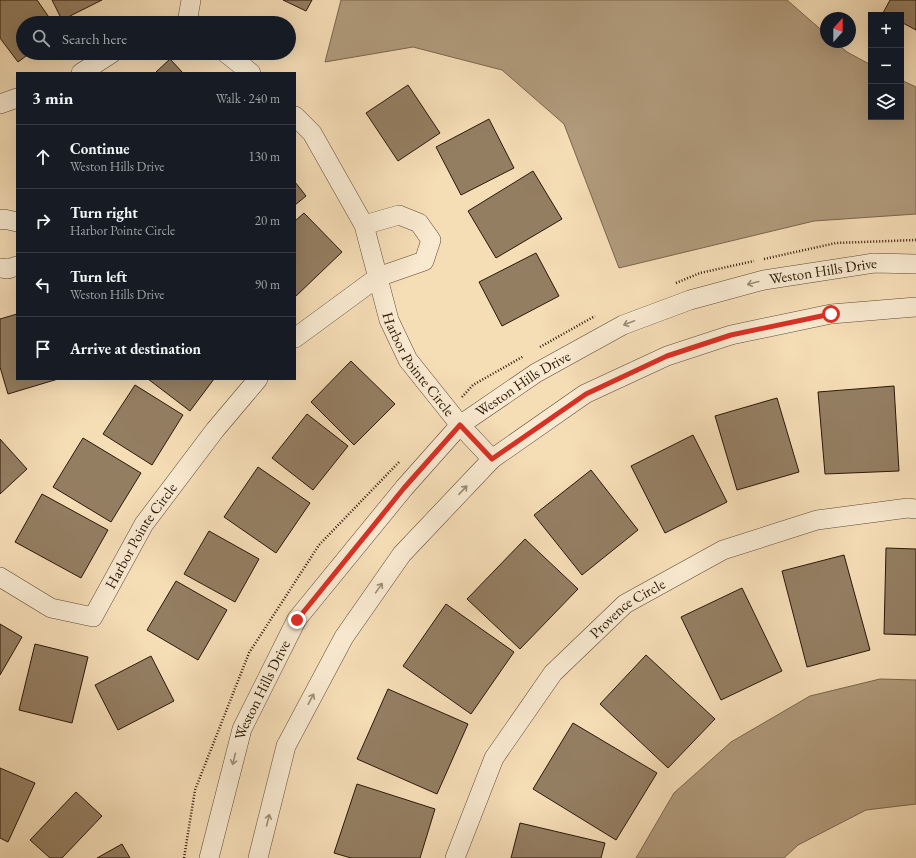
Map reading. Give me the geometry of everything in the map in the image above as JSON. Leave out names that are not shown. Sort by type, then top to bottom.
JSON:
[{"type":"street","points":[[188,16],[191,0]]},
{"type":"street","points":[[82,72],[101,60]]},
{"type":"street","points":[[235,60],[250,72]]},
{"type":"street","points":[[0,104],[16,98]]},
{"type":"street","name":"Harbor Pointe Circle","points":[[296,117],[312,133],[364,225],[389,320],[408,360],[460,425],[492,459]]},
{"type":"street","points":[[296,337],[378,277],[424,261],[431,240],[419,223],[398,215],[364,225]]},
{"type":"street","points":[[0,220],[4,219],[16,222]]},
{"type":"street","name":"Weston Hills Drive","points":[[209,858],[242,729],[297,620],[404,488],[460,425],[536,373],[623,325],[690,300],[764,280],[874,263],[916,264]]},
{"type":"street","points":[[0,268],[8,269],[16,266]]},
{"type":"street","points":[[258,858],[286,746],[344,637],[402,554],[492,459],[586,394],[667,356],[731,335],[831,314],[916,307]]},
{"type":"street","name":"Harbor Pointe Circle","points":[[0,577],[51,608],[92,617],[144,524],[215,430],[257,380]]},
{"type":"street","name":"Provence Circle","points":[[455,858],[494,758],[553,673],[626,604],[723,550],[816,520],[908,508],[916,509]]},
{"type":"shaded area","points":[[341,0],[787,0],[820,29],[820,48],[842,48],[868,63],[868,120],[904,120],[904,81],[916,87],[916,214],[814,221],[619,268],[564,124],[502,70],[413,47],[325,62]]},
{"type":"shaded area","points":[[880,679],[916,680],[916,804],[866,810],[798,845],[784,858],[636,858],[674,793],[731,742],[810,696]]},
{"type":"building","points":[[0,0],[37,0],[48,16],[16,16],[16,59],[0,38]]},
{"type":"building","points":[[52,0],[102,0],[70,16],[60,16]]},
{"type":"building","points":[[283,0],[312,0],[306,11]]},
{"type":"building","points":[[890,0],[916,0],[916,30],[904,24],[904,12],[884,12]]},
{"type":"building","points":[[169,60],[171,60],[182,72],[156,72]]},
{"type":"building","points":[[408,85],[440,133],[398,161],[366,113]]},
{"type":"building","points":[[489,119],[514,168],[461,195],[436,147]]},
{"type":"building","points":[[533,171],[562,219],[496,258],[468,211]]},
{"type":"building","points":[[296,183],[306,196],[296,204]]},
{"type":"building","points":[[304,213],[342,252],[296,296],[296,220]]},
{"type":"building","points":[[536,253],[559,296],[502,326],[479,282]]},
{"type":"building","points":[[16,314],[16,380],[55,380],[8,394],[0,367],[0,319]]},
{"type":"building","points":[[351,361],[395,404],[354,445],[311,402]]},
{"type":"building","points":[[149,380],[213,380],[190,411]]},
{"type":"building","points":[[135,385],[183,415],[152,465],[103,434]]},
{"type":"building","points":[[894,386],[899,471],[825,474],[818,392]]},
{"type":"building","points":[[777,398],[799,472],[737,490],[715,416]]},
{"type":"building","points":[[307,414],[348,446],[313,490],[272,458]]},
{"type":"building","points":[[693,435],[727,502],[665,533],[631,466]]},
{"type":"building","points":[[83,438],[141,473],[111,522],[53,487]]},
{"type":"building","points":[[0,439],[27,469],[0,494]]},
{"type":"building","points":[[258,467],[310,503],[276,553],[224,517]]},
{"type":"building","points":[[591,470],[638,530],[582,575],[534,515]]},
{"type":"building","points":[[42,494],[108,530],[81,578],[15,542]]},
{"type":"building","points":[[209,531],[259,559],[235,602],[184,574]]},
{"type":"building","points":[[525,539],[578,589],[520,649],[467,599]]},
{"type":"building","points":[[886,548],[916,549],[916,635],[884,634]]},
{"type":"building","points":[[844,555],[870,650],[807,667],[782,571]]},
{"type":"building","points":[[176,581],[227,610],[198,660],[147,630]]},
{"type":"building","points":[[742,588],[782,671],[721,700],[681,617]]},
{"type":"building","points":[[446,604],[514,652],[471,714],[403,666]]},
{"type":"building","points":[[0,624],[22,637],[0,675]]},
{"type":"building","points":[[35,644],[88,657],[72,723],[19,710]]},
{"type":"building","points":[[646,655],[715,719],[668,768],[600,704]]},
{"type":"building","points":[[151,656],[174,701],[118,730],[95,685]]},
{"type":"building","points":[[388,689],[468,724],[437,794],[357,759]]},
{"type":"building","points":[[573,723],[657,773],[616,840],[533,789]]},
{"type":"building","points":[[0,768],[35,783],[8,842],[0,838]]},
{"type":"building","points":[[357,784],[435,809],[420,858],[351,858],[334,853]]},
{"type":"building","points":[[76,792],[102,816],[62,858],[50,858],[30,840]]},
{"type":"building","points":[[520,823],[605,843],[601,858],[511,858]]},
{"type":"building","points":[[122,844],[130,858],[97,858]]},
{"type":"route","points":[[297,620],[404,488],[460,425],[492,459],[586,394],[667,356],[731,335],[831,314]]}]
